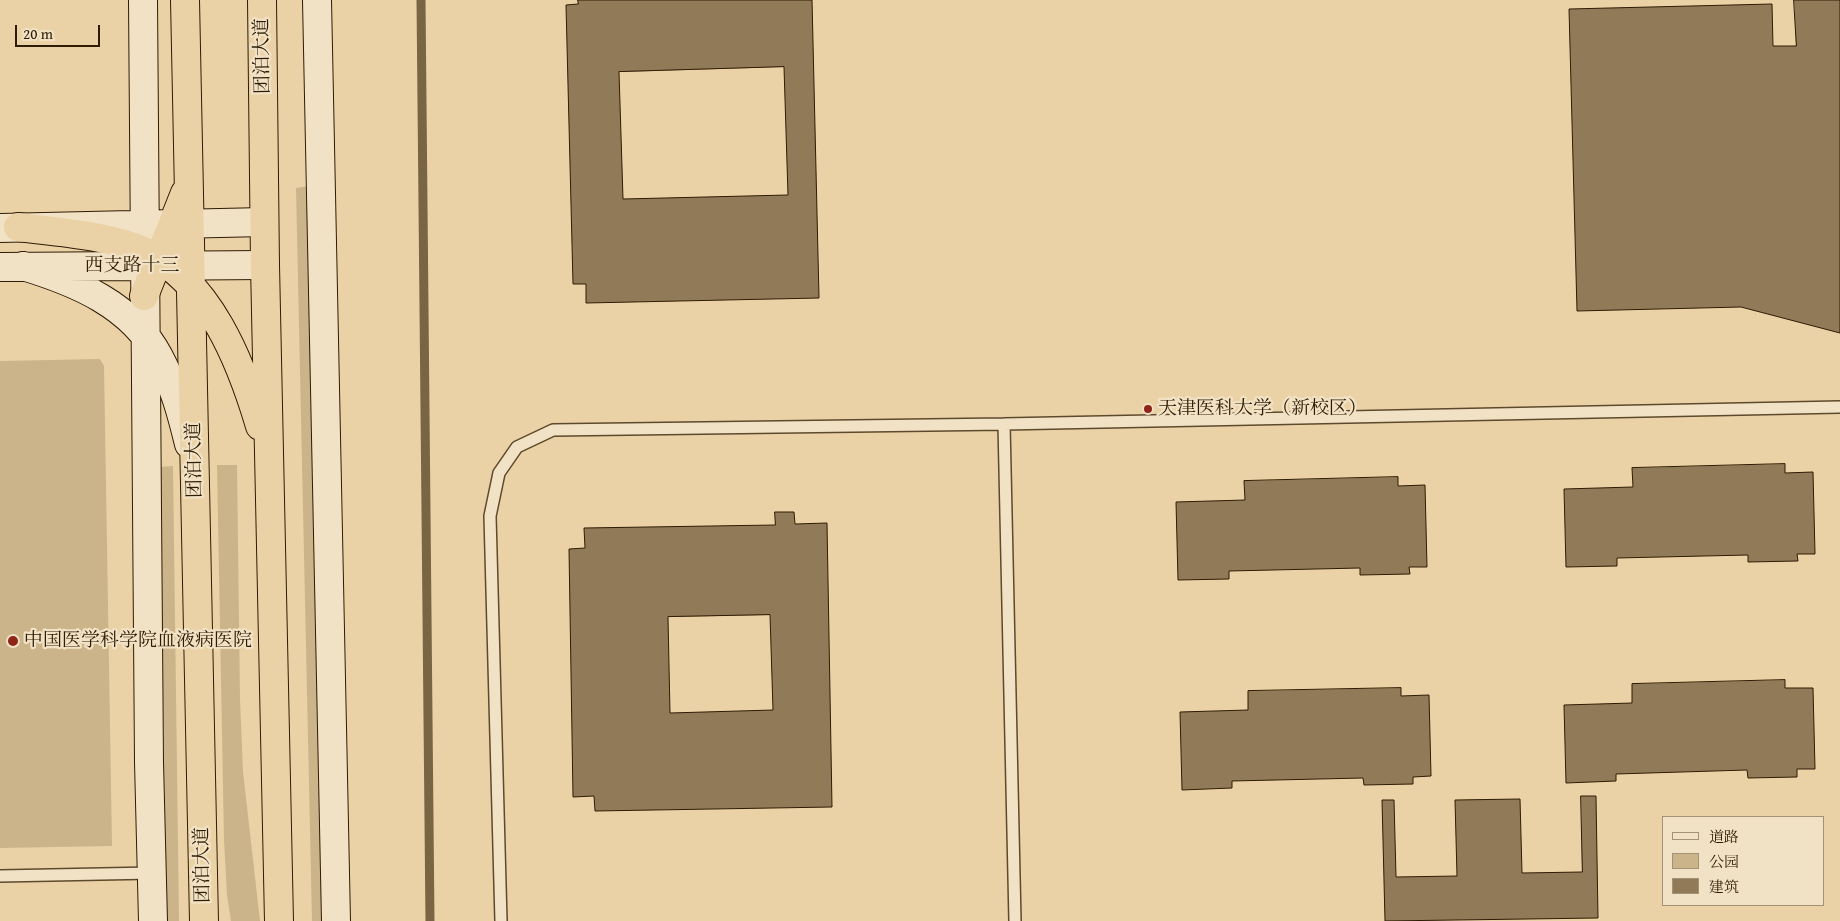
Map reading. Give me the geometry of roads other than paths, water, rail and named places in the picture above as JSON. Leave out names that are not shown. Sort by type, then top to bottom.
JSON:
[{"type":"highway","points":[[144,296],[181,224],[189,183],[185,0]]},
{"type":"highway","name":"团泊大道","points":[[262,0],[264,222],[279,921]]},
{"type":"highway","points":[[9,228],[95,238],[162,260],[213,315],[234,353],[260,424],[269,464]]},
{"type":"highway","name":"团泊大道","points":[[162,260],[195,466],[204,921]]},
{"type":"street","points":[[142,0],[162,260]]},
{"type":"street","points":[[317,0],[336,921]]},
{"type":"street","points":[[181,224],[264,222]]},
{"type":"street","name":"西支路十三","points":[[12,267],[162,260],[265,265]]},
{"type":"street","points":[[12,267],[62,278],[93,293],[120,311],[145,335],[159,356],[171,384],[180,408],[195,466]]},
{"type":"street","points":[[144,296],[153,921]]},
{"type":"lane","points":[[501,921],[490,516],[499,473],[517,447],[553,430],[1004,424],[1840,408]]},
{"type":"lane","points":[[1004,424],[1015,921]]},
{"type":"lane","points":[[0,876],[152,873]]},
{"type":"waterway","points":[[421,0],[430,921]]},
{"type":"place","name":"天津医科大学（新校区）","points":[[1148,409]]},
{"type":"place","name":"中国医学科学院血液病医院","points":[[13,641]]}]
